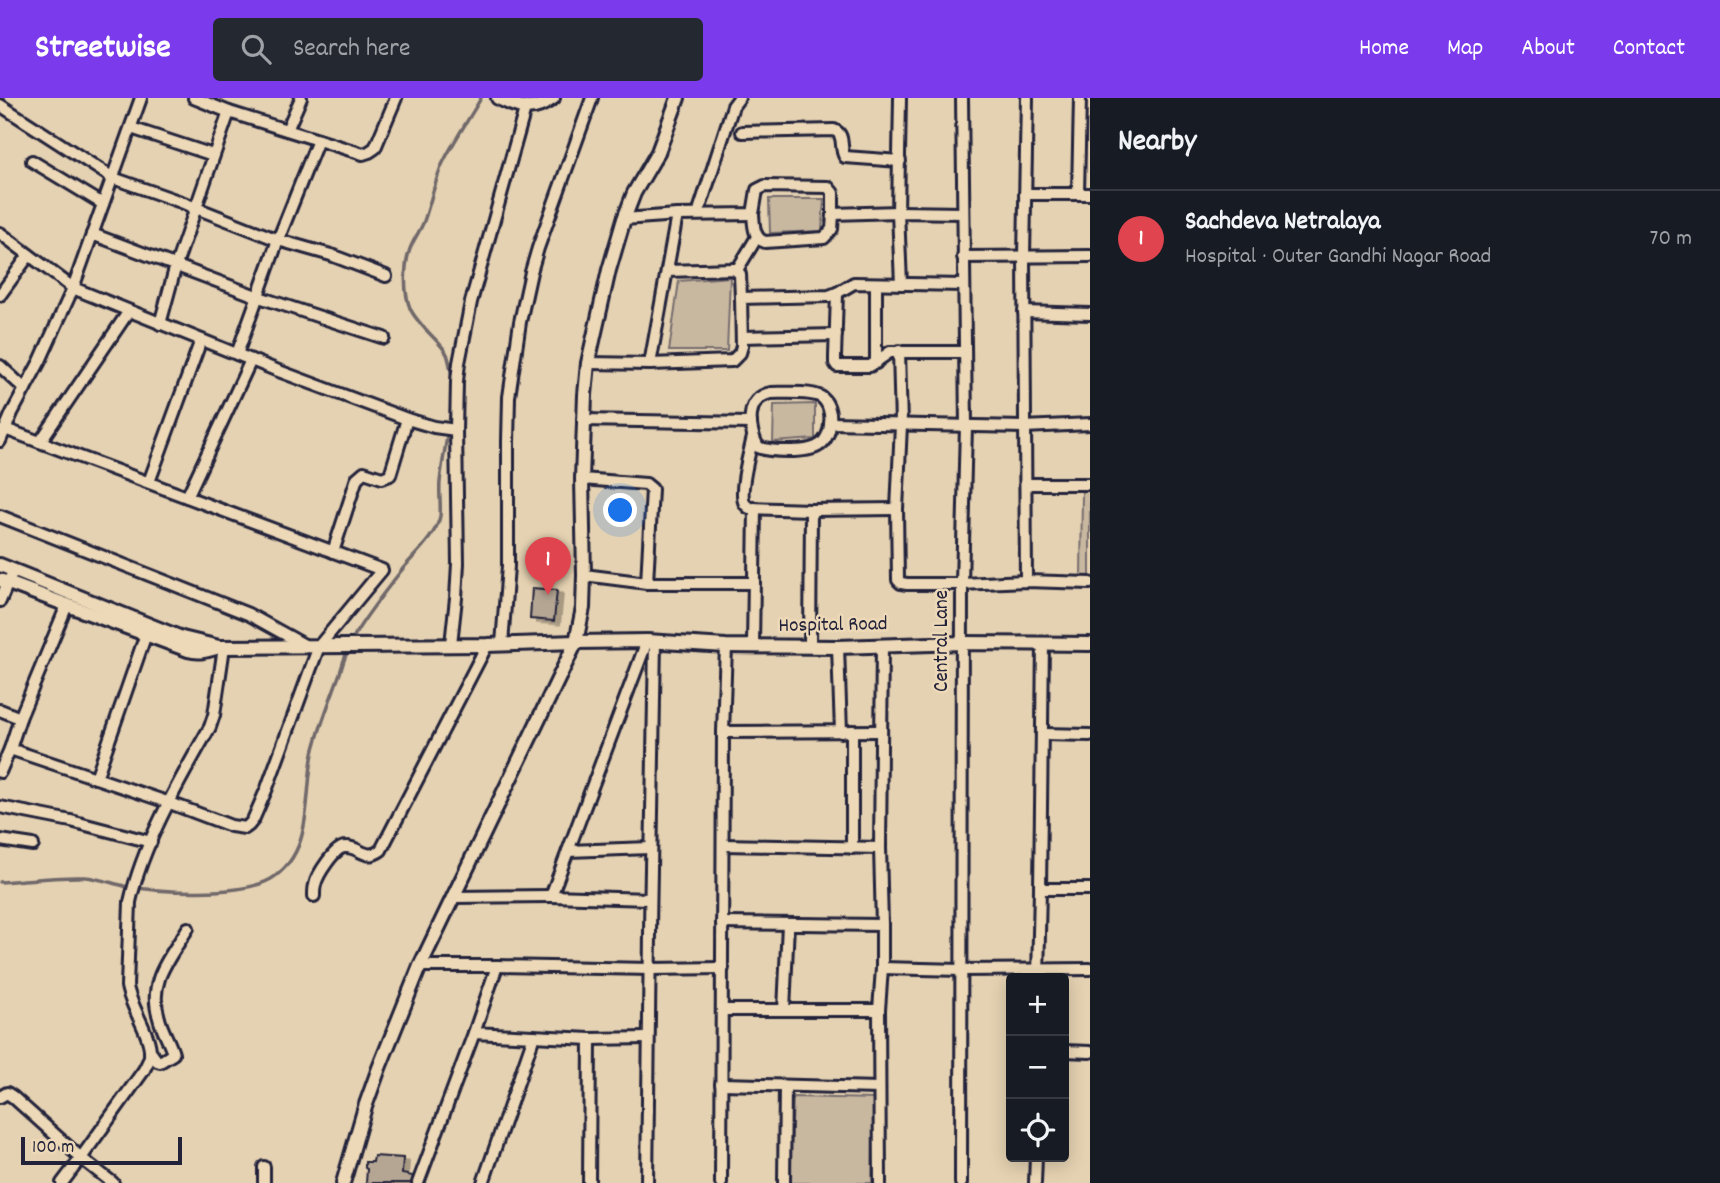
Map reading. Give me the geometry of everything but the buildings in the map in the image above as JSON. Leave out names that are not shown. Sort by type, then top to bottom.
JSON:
[{"type":"street","points":[[0,440],[2,425],[12,414],[40,361],[73,288],[141,98]]},
{"type":"street","points":[[194,98],[209,101],[229,112],[363,154],[374,148],[396,98]]},
{"type":"street","points":[[287,130],[301,98]]},
{"type":"street","points":[[499,99],[525,109],[537,107],[553,98]]},
{"type":"street","points":[[502,644],[508,566],[509,397],[520,322],[538,248],[592,98]]},
{"type":"street","points":[[343,1183],[365,1107],[420,966],[576,642],[583,608],[581,515],[583,421],[588,363],[609,270],[624,219],[634,193],[657,152],[678,98]]},
{"type":"street","points":[[698,214],[733,106],[739,98]]},
{"type":"street","points":[[900,98],[898,212],[901,284]]},
{"type":"street","name":"Central Lane","points":[[961,1183],[962,584],[966,426],[962,98]]},
{"type":"street","points":[[1026,581],[1024,256],[1027,98]]},
{"type":"street","points":[[1078,194],[1080,98]]},
{"type":"street","points":[[0,105],[113,178],[278,240],[331,255],[386,276]]},
{"type":"street","points":[[451,644],[458,563],[454,429],[457,381],[466,324],[525,109]]},
{"type":"street","points":[[160,324],[176,265],[229,112]]},
{"type":"street","points":[[131,128],[213,155]]},
{"type":"street","points":[[743,132],[834,130],[840,133],[841,149],[845,157],[900,161]]},
{"type":"street","points":[[237,354],[318,140]]},
{"type":"street","points":[[32,161],[103,204]]},
{"type":"street","points":[[737,270],[757,237],[753,214],[757,190],[765,186],[828,187],[833,193],[832,229],[824,238],[765,242],[757,237]]},
{"type":"street","points":[[1025,194],[1090,194]]},
{"type":"street","points":[[833,214],[963,213]]},
{"type":"street","points":[[624,219],[698,214],[753,214]]},
{"type":"street","points":[[650,364],[677,215]]},
{"type":"street","points":[[0,233],[73,288],[407,419],[434,428],[454,429]]},
{"type":"street","points":[[92,234],[259,297],[384,338]]},
{"type":"street","points":[[0,295],[29,255]]},
{"type":"street","points":[[963,257],[1090,256]]},
{"type":"street","points":[[588,363],[732,361],[740,354],[741,337],[741,280],[737,270]]},
{"type":"street","points":[[667,271],[737,270]]},
{"type":"street","points":[[741,298],[819,297],[836,293],[854,283],[964,285]]},
{"type":"street","points":[[876,284],[876,363]]},
{"type":"street","points":[[836,293],[837,366],[865,367],[876,363],[890,352],[965,352]]},
{"type":"street","points":[[40,442],[129,311]]},
{"type":"street","points":[[1024,312],[1090,314]]},
{"type":"street","points":[[741,337],[836,335]]},
{"type":"street","points":[[149,482],[201,340]]},
{"type":"street","points":[[900,351],[898,580],[907,584],[1026,581],[1090,583]]},
{"type":"street","points":[[187,497],[251,360]]},
{"type":"street","points":[[0,366],[25,389]]},
{"type":"street","points":[[771,393],[813,394],[820,397],[828,407],[830,423],[819,446],[770,451],[758,447],[751,423],[753,404],[757,398],[771,393]]},
{"type":"street","points":[[333,552],[357,478],[364,472],[382,478],[390,475],[407,419]]},
{"type":"street","points":[[583,421],[751,423]]},
{"type":"street","points":[[830,423],[1024,427],[1090,424]]},
{"type":"street","points":[[2,425],[40,442],[382,570],[319,646],[267,788],[249,825],[239,828],[10,749]]},
{"type":"street","points":[[753,437],[743,497],[746,506],[811,510],[897,509]]},
{"type":"street","points":[[582,479],[646,484],[652,489],[648,583]]},
{"type":"street","points":[[1026,484],[1090,484]]},
{"type":"street","points":[[753,646],[755,508]]},
{"type":"street","points":[[810,646],[811,510]]},
{"type":"street","points":[[0,516],[248,614],[319,646]]},
{"type":"street","points":[[0,565],[182,638],[222,647]]},
{"type":"street","points":[[0,601],[4,582],[14,570]]},
{"type":"street","points":[[584,575],[648,583],[754,583]]},
{"type":"street","points":[[4,582],[196,652],[222,647]]},
{"type":"street","points":[[0,772],[67,605]]},
{"type":"street","points":[[96,778],[146,634]]},
{"type":"street","name":"Hospital Road","points":[[222,647],[576,642],[838,647],[963,643],[1090,644]]},
{"type":"street","points":[[647,1183],[651,969],[651,642]]},
{"type":"street","points":[[551,896],[651,642]]},
{"type":"street","points":[[1038,973],[1043,643]]},
{"type":"street","points":[[314,896],[316,881],[336,851],[348,847],[373,855],[381,850],[487,645]]},
{"type":"street","points":[[880,1183],[882,645]]},
{"type":"street","points":[[721,1183],[723,732],[726,646]]},
{"type":"street","points":[[188,928],[156,985],[157,1013],[173,1051],[167,1058],[158,1061],[150,1051],[128,995],[130,902],[151,842],[210,727],[214,715],[222,647]]},
{"type":"street","points":[[838,647],[852,848]]},
{"type":"street","points":[[0,710],[20,718]]},
{"type":"street","points":[[723,732],[881,731]]},
{"type":"street","points":[[1042,734],[1090,735]]},
{"type":"street","points":[[0,807],[71,821],[151,842]]},
{"type":"street","points":[[0,839],[33,845]]},
{"type":"street","points":[[723,845],[880,848]]},
{"type":"street","points":[[568,851],[650,848]]},
{"type":"street","points":[[1040,889],[1090,890]]},
{"type":"street","points":[[454,897],[649,899]]},
{"type":"street","points":[[722,923],[882,925]]},
{"type":"street","points":[[784,1010],[788,924]]},
{"type":"street","points":[[420,966],[723,968]]},
{"type":"street","points":[[418,1183],[497,966]]},
{"type":"street","points":[[882,968],[1038,973],[1090,969]]},
{"type":"street","points":[[722,1010],[879,1010]]},
{"type":"street","points":[[474,1033],[590,1039],[648,1038]]},
{"type":"street","points":[[483,1183],[534,1036]]},
{"type":"street","points":[[589,1183],[590,1039]]},
{"type":"street","points":[[62,1183],[144,1070],[150,1051]]},
{"type":"street","points":[[1069,1051],[1090,1052]]},
{"type":"street","points":[[720,1084],[879,1088]]},
{"type":"street","points":[[784,1183],[785,1086]]},
{"type":"street","points":[[0,1097],[6,1093],[13,1097],[113,1183]]},
{"type":"street","points":[[1035,1183],[1036,1162]]},
{"type":"street","points":[[264,1167],[264,1183]]},
{"type":"shaded area","points":[[769,199],[824,199],[822,231],[770,233]]},
{"type":"shaded area","points":[[730,277],[727,351],[669,351],[679,281]]},
{"type":"shaded area","points":[[815,404],[815,439],[773,442],[774,405]]},
{"type":"shaded area","points":[[1082,491],[1090,491],[1090,579],[1081,579]]},
{"type":"shaded area","points":[[793,1097],[874,1099],[872,1183],[790,1183]]},
{"type":"waterway","points":[[0,882],[85,877],[139,888],[220,891],[240,889],[271,879],[285,867],[295,853],[305,820],[314,749],[350,646],[378,600],[430,538],[440,516],[440,482],[450,420],[451,372],[446,352],[410,308],[406,288],[406,265],[410,248],[424,221],[441,167],[481,98]]},
{"type":"place","name":"Sachdeva Netralaya","points":[[548,595]]}]
